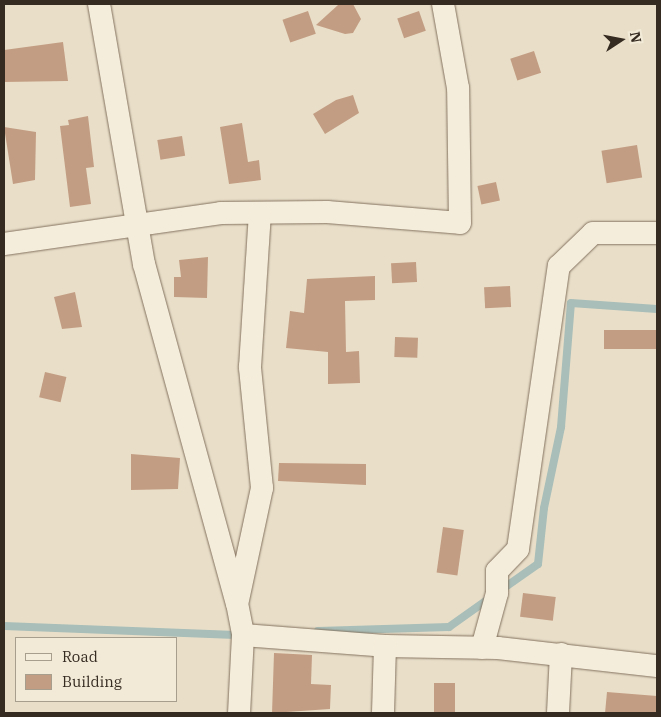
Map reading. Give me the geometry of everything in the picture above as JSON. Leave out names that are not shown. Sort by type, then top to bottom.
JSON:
[{"type":"street","points":[[99,4],[144,264],[237,603],[243,635],[239,713]]},
{"type":"street","points":[[4,244],[137,223],[221,214],[328,212],[460,223],[458,88],[443,4]]},
{"type":"street","points":[[237,603],[262,488],[250,368],[260,213]]},
{"type":"street","points":[[482,648],[497,593],[497,571],[518,549],[559,266],[593,233],[657,234]]},
{"type":"street","points":[[243,635],[385,646],[482,648],[561,654],[657,666]]},
{"type":"street","points":[[383,713],[385,646]]},
{"type":"street","points":[[558,713],[561,654]]},
{"type":"building","points":[[353,4],[361,19],[353,33],[345,34],[316,25],[338,5]]},
{"type":"building","points":[[308,11],[316,34],[290,42],[282,20]]},
{"type":"building","points":[[419,11],[426,31],[404,38],[397,18]]},
{"type":"building","points":[[63,42],[68,81],[4,82],[4,50]]},
{"type":"building","points":[[534,51],[541,73],[517,81],[510,59]]},
{"type":"building","points":[[353,95],[359,113],[325,134],[313,114],[336,100]]},
{"type":"building","points":[[88,116],[94,167],[86,168],[91,204],[70,207],[60,126],[69,125],[68,120]]},
{"type":"building","points":[[242,123],[248,162],[259,160],[261,180],[229,184],[220,127]]},
{"type":"building","points":[[4,127],[36,132],[35,180],[13,184]]},
{"type":"building","points":[[182,136],[185,156],[160,160],[157,140]]},
{"type":"building","points":[[637,145],[642,178],[607,183],[601,151]]},
{"type":"building","points":[[496,182],[500,201],[481,205],[477,186]]},
{"type":"building","points":[[208,257],[207,298],[174,297],[174,277],[181,277],[179,260]]},
{"type":"building","points":[[416,262],[417,282],[392,283],[391,263]]},
{"type":"building","points":[[375,276],[375,300],[345,301],[346,352],[359,351],[360,383],[328,384],[328,352],[286,348],[290,311],[304,313],[307,279]]},
{"type":"building","points":[[510,286],[511,307],[485,308],[484,287]]},
{"type":"building","points":[[75,292],[82,327],[62,329],[54,297]]},
{"type":"building","points":[[604,330],[657,330],[657,349],[604,349]]},
{"type":"building","points":[[395,337],[418,338],[417,358],[394,357]]},
{"type":"building","points":[[45,372],[66,377],[61,402],[39,397]]},
{"type":"building","points":[[131,454],[180,458],[178,489],[131,490]]},
{"type":"building","points":[[279,463],[366,464],[366,485],[278,481]]},
{"type":"building","points":[[443,527],[464,530],[457,575],[437,573]]},
{"type":"building","points":[[523,593],[556,597],[553,621],[520,617]]},
{"type":"building","points":[[274,653],[312,655],[311,684],[331,685],[330,709],[272,713]]},
{"type":"building","points":[[434,683],[455,683],[455,713],[434,713]]},
{"type":"building","points":[[607,692],[657,696],[657,713],[605,713]]},
{"type":"waterway","points":[[501,590],[538,564],[544,508],[561,427],[571,303],[657,309]]},
{"type":"waterway","points":[[318,631],[449,627],[490,598]]},
{"type":"waterway","points":[[4,626],[242,635]]}]
